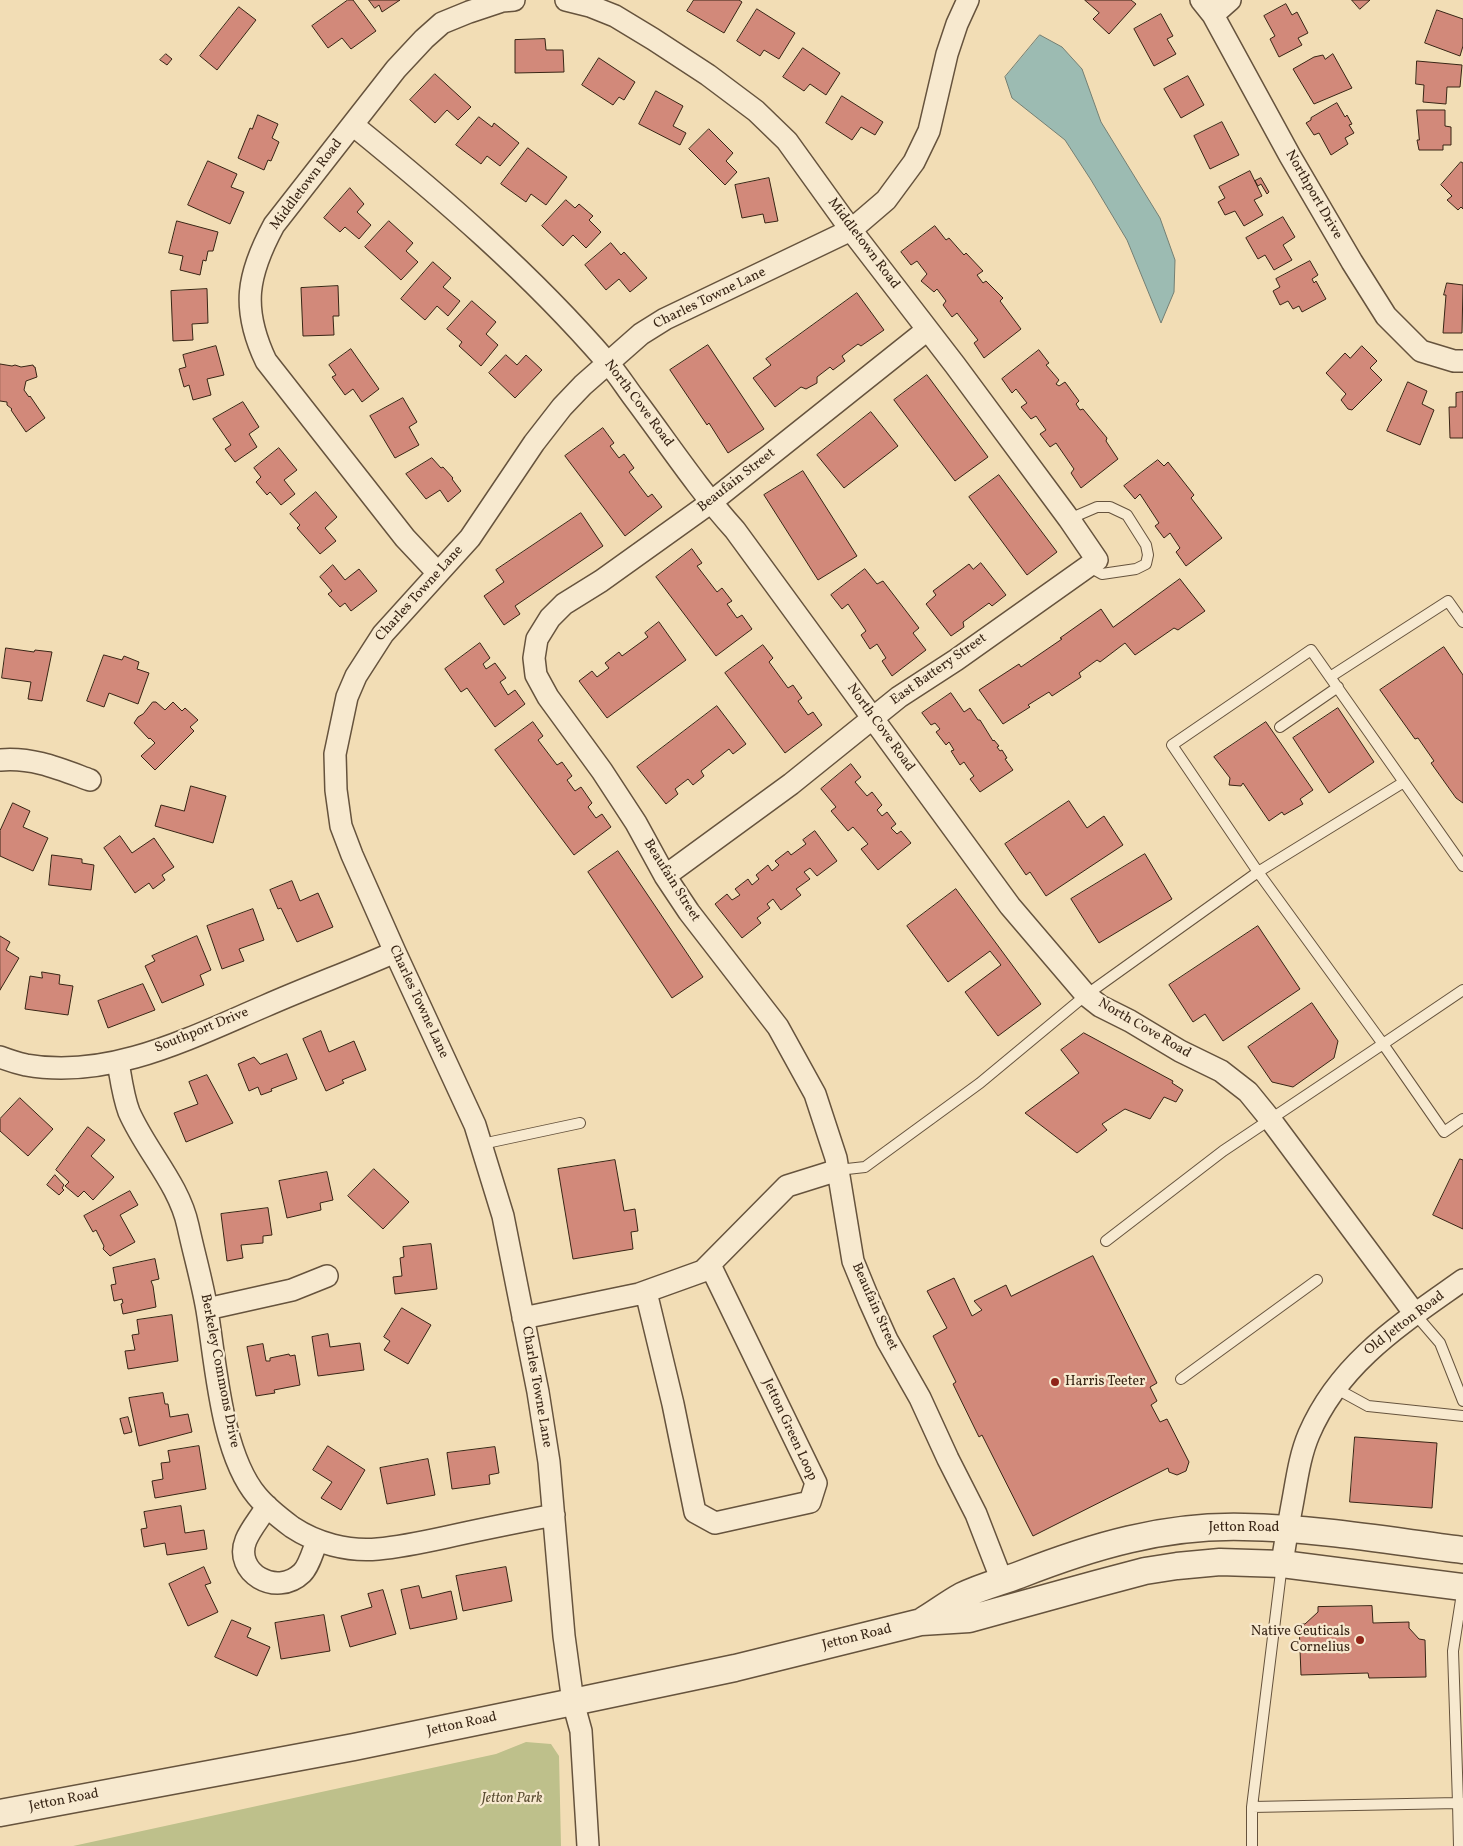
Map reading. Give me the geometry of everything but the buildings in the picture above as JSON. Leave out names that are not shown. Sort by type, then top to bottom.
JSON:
[{"type":"street","name":"Middletown Road","points":[[437,572],[405,538],[266,361],[256,340],[252,325],[250,293],[252,278],[260,251],[274,225],[396,69],[424,39],[442,24],[469,12],[502,1],[514,0]]},
{"type":"street","name":"Middletown Road","points":[[566,0],[590,6],[615,16],[708,75],[756,111],[787,141],[851,230],[1069,519],[1092,563]]},
{"type":"street","name":"Charles Towne Lane","points":[[588,1846],[581,1731],[573,1702],[564,1636],[545,1436],[503,1216],[475,1124],[395,952],[341,826],[336,790],[335,754],[347,697],[356,676],[382,634],[470,538],[534,443],[562,407],[640,334],[665,319],[851,230],[886,200],[914,162],[929,131],[947,54],[956,24],[968,0]]},
{"type":"street","points":[[1207,8],[1230,0]]},
{"type":"street","name":"Northport Drive","points":[[1207,8],[1290,156],[1386,316],[1421,351],[1459,361]]},
{"type":"street","name":"North Cove Road","points":[[353,125],[391,155],[504,255],[540,290],[608,363],[679,457],[710,503],[735,530],[1010,906],[1086,995],[1100,1006],[1180,1051],[1220,1070],[1248,1092],[1416,1314]]},
{"type":"street","name":"Beaufain Street","points":[[928,330],[710,503],[601,581],[564,604],[550,618],[537,639],[534,658],[536,675],[548,697],[602,771],[636,823],[665,876],[689,912],[778,1027],[815,1094],[836,1158],[853,1260],[862,1284],[887,1340],[920,1398],[976,1514],[1002,1581]]},
{"type":"street","name":"East Battery Street","points":[[665,876],[799,778],[899,697],[956,660],[1092,563]]},
{"type":"street","points":[[0,760],[22,759],[39,761],[90,780]]},
{"type":"street","name":"Southport Drive","points":[[0,1058],[25,1065],[49,1067],[89,1066],[118,1062],[178,1043],[395,952]]},
{"type":"street","name":"Berkeley Commons Drive","points":[[118,1062],[123,1093],[130,1112],[178,1198],[187,1218],[207,1309],[212,1352],[228,1436],[242,1472],[256,1495],[294,1528],[317,1542],[360,1549],[377,1550],[412,1544],[554,1515]]},
{"type":"street","points":[[523,1318],[646,1292],[703,1271],[787,1186],[838,1170]]},
{"type":"street","name":"Jetton Green Loop","points":[[646,1292],[673,1404],[695,1512],[715,1523],[810,1502],[816,1483],[710,1265]]},
{"type":"street","points":[[207,1309],[292,1290],[327,1276]]},
{"type":"street","name":"Old Jetton Road","points":[[1282,1564],[1298,1467],[1309,1435],[1335,1388],[1355,1363],[1373,1347],[1463,1280]]},
{"type":"street","points":[[267,1506],[246,1540],[244,1552],[248,1566],[254,1574],[266,1581],[278,1584],[290,1581],[303,1572],[317,1542]]},
{"type":"street","name":"Jetton Road","points":[[921,1622],[962,1596],[1057,1560],[1106,1544],[1192,1528],[1242,1526],[1287,1528],[1462,1548]]},
{"type":"street","name":"Jetton Road","points":[[0,1813],[354,1747],[573,1702],[735,1668],[921,1622],[969,1619],[1145,1571],[1177,1566],[1220,1562],[1282,1564],[1463,1587]]},
{"type":"lane","points":[[1069,519],[1097,507],[1110,507],[1126,515],[1146,545],[1148,555],[1146,564],[1136,569],[1102,574],[1092,563]]},
{"type":"lane","points":[[1330,677],[1448,601],[1463,622]]},
{"type":"lane","points":[[1463,866],[1312,650],[1172,745],[1258,872],[1383,1044],[1444,1132],[1463,1119]]},
{"type":"lane","points":[[1280,728],[1338,687]]},
{"type":"lane","points":[[838,1170],[865,1166],[980,1083],[1086,995],[1258,872],[1404,782]]},
{"type":"lane","points":[[1106,1241],[1223,1151],[1463,990]]},
{"type":"lane","points":[[482,1144],[580,1123]]},
{"type":"lane","points":[[1181,1378],[1317,1280]]},
{"type":"lane","points":[[1416,1314],[1440,1343],[1463,1401]]},
{"type":"lane","points":[[1335,1388],[1368,1406],[1463,1416]]},
{"type":"lane","points":[[1252,1846],[1252,1807],[1282,1564]]},
{"type":"lane","points":[[1459,1846],[1461,1803],[1453,1651],[1463,1587]]},
{"type":"lane","points":[[1252,1807],[1461,1803]]},
{"type":"green space","name":"Jetton Park","points":[[526,1742],[551,1744],[559,1756],[561,1846],[73,1846],[496,1754]]},
{"type":"water","points":[[1040,35],[1062,47],[1082,69],[1101,122],[1160,218],[1175,260],[1174,292],[1161,323],[1127,240],[1065,140],[1012,98],[1005,77]]},
{"type":"place","name":"Harris Teeter","points":[[1055,1382]]},
{"type":"place","name":"Native Ceuticals Cornelius","points":[[1360,1640]]}]
